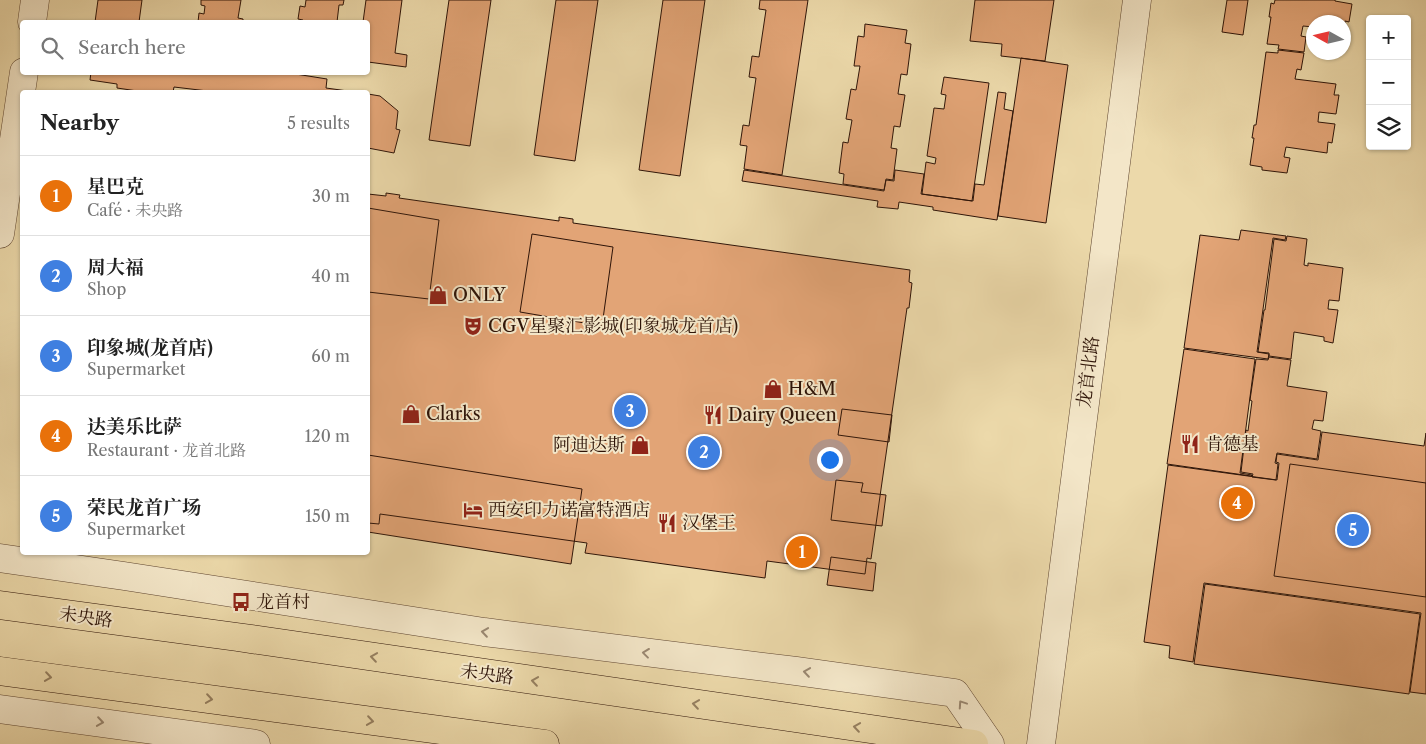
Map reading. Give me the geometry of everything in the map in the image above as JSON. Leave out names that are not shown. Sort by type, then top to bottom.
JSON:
[{"type":"main road","name":"未央路","points":[[0,606],[236,637],[974,744]]},
{"type":"main road","points":[[0,671],[545,744]]},
{"type":"street","points":[[32,20],[35,0]]},
{"type":"street","name":"龙首北路","points":[[1041,744],[1137,0]]},
{"type":"street","points":[[21,90],[24,75]]},
{"type":"street","points":[[0,234],[20,99]]},
{"type":"street","points":[[0,558],[484,632],[955,693],[990,744]]},
{"type":"street","points":[[0,708],[256,744]]},
{"type":"building","points":[[98,0],[142,0],[139,20],[95,20]]},
{"type":"building","points":[[201,0],[241,0],[238,18],[243,20],[198,20],[199,13],[204,14],[205,6],[201,5]]},
{"type":"building","points":[[306,0],[344,0],[343,5],[339,5],[337,20],[298,19],[300,6],[305,7]]},
{"type":"building","points":[[366,0],[402,0],[395,53],[407,55],[406,67],[370,62],[370,20],[363,20]]},
{"type":"building","points":[[449,0],[491,0],[470,146],[429,140]]},
{"type":"building","points":[[556,0],[598,0],[575,161],[534,155]]},
{"type":"building","points":[[663,0],[705,0],[680,176],[639,170]]},
{"type":"building","points":[[760,0],[808,0],[782,175],[744,169],[747,146],[740,145],[743,125],[749,126],[756,78],[749,77],[752,56],[759,57],[766,10],[759,9]]},
{"type":"building","points":[[975,0],[1054,0],[1045,61],[1001,56],[1002,44],[970,41]]},
{"type":"building","points":[[1227,0],[1248,0],[1243,35],[1222,32]]},
{"type":"building","points":[[1275,0],[1335,0],[1352,4],[1350,15],[1306,15],[1306,26],[1303,26],[1301,36],[1306,37],[1304,52],[1278,49],[1279,45],[1267,44],[1271,3],[1274,4]]},
{"type":"building","points":[[865,24],[907,30],[905,43],[911,44],[907,75],[901,74],[898,94],[905,95],[900,127],[894,126],[891,148],[897,149],[893,180],[886,179],[884,190],[843,184],[844,174],[839,173],[843,142],[848,143],[852,120],[846,119],[851,89],[856,90],[860,66],[854,66],[858,36],[864,37]]},
{"type":"building","points":[[1278,50],[1304,53],[1301,70],[1297,69],[1295,79],[1336,84],[1334,95],[1339,95],[1336,114],[1319,112],[1318,122],[1335,124],[1332,143],[1328,142],[1327,153],[1286,147],[1284,157],[1290,158],[1287,173],[1262,170],[1262,167],[1250,165],[1254,138],[1252,138],[1254,125],[1256,125],[1266,52],[1278,53]]},
{"type":"building","points":[[1021,58],[1068,65],[1046,223],[998,216]]},
{"type":"building","points":[[91,75],[302,75],[327,79],[326,88],[340,90],[199,90],[174,87],[173,90],[130,90],[117,88],[117,84],[90,80]]},
{"type":"building","points":[[944,77],[989,83],[972,201],[922,194],[926,162],[935,164],[936,158],[927,156],[934,108],[944,109],[946,95],[941,94]]},
{"type":"building","points":[[998,92],[1006,93],[1004,109],[1013,111],[997,220],[933,210],[933,207],[899,202],[898,209],[877,207],[878,201],[742,181],[744,170],[884,191],[886,180],[894,181],[895,170],[924,174],[921,194],[973,201],[975,184],[984,185]]},
{"type":"building","points":[[370,94],[380,96],[398,111],[396,129],[400,130],[394,153],[370,148]]},
{"type":"building","points":[[386,193],[400,195],[399,198],[559,221],[559,217],[573,219],[573,223],[910,270],[909,282],[912,283],[909,308],[907,308],[871,559],[867,558],[865,574],[767,561],[765,578],[585,553],[587,543],[380,514],[379,524],[370,523],[370,194],[386,196]]},
{"type":"building","points":[[370,208],[439,220],[429,299],[370,292]]},
{"type":"building","points":[[1241,230],[1286,236],[1285,240],[1273,238],[1257,352],[1269,354],[1268,359],[1184,348],[1200,235],[1239,240]]},
{"type":"building","points":[[532,234],[613,247],[602,326],[520,312]]},
{"type":"building","points":[[1287,236],[1307,239],[1304,265],[1308,266],[1308,263],[1343,268],[1339,301],[1329,300],[1328,309],[1338,310],[1333,343],[1324,341],[1324,337],[1294,332],[1291,359],[1269,356],[1269,353],[1258,352],[1274,239],[1286,241]]},
{"type":"building","points":[[1184,349],[1255,359],[1240,473],[1251,476],[1167,464]]},
{"type":"building","points":[[1269,357],[1291,360],[1287,386],[1327,392],[1323,421],[1314,420],[1312,429],[1321,431],[1317,459],[1277,453],[1275,463],[1278,464],[1276,480],[1252,477],[1253,474],[1241,472],[1252,401],[1250,400],[1256,359],[1268,360]]},
{"type":"building","points":[[842,409],[892,415],[889,442],[838,435]]},
{"type":"building","points":[[1322,432],[1424,446],[1426,433],[1426,694],[1410,692],[1421,613],[1204,583],[1193,662],[1169,658],[1170,646],[1144,642],[1168,465],[1277,480],[1279,463],[1276,462],[1277,454],[1318,460]]},
{"type":"building","name":"西安印力诺富特酒店","points":[[370,455],[582,489],[571,564],[370,532]]},
{"type":"building","points":[[1290,464],[1426,483],[1426,597],[1274,576]]},
{"type":"building","points":[[836,480],[863,483],[861,492],[886,495],[882,526],[831,520]]},
{"type":"building","points":[[831,557],[876,563],[873,591],[827,585]]},
{"type":"building","points":[[1205,584],[1420,614],[1409,694],[1194,664]]},
{"type":"place","name":"ONLY","points":[[438,295]]},
{"type":"place","name":"CGV星聚汇影城(印象城龙首店)","points":[[473,326]]},
{"type":"place","name":"H&M","points":[[773,389]]},
{"type":"place","name":"印象城(龙首店)","points":[[630,411]]},
{"type":"place","name":"Clarks","points":[[411,414]]},
{"type":"place","name":"Dairy Queen","points":[[713,415]]},
{"type":"place","name":"肯德基","points":[[1190,444]]},
{"type":"place","name":"阿迪达斯","points":[[640,445]]},
{"type":"place","name":"周大福","points":[[704,452]]},
{"type":"place","name":"达美乐比萨","points":[[1237,503]]},
{"type":"place","name":"西安印力诺富特酒店","points":[[473,510]]},
{"type":"place","name":"汉堡王","points":[[667,523]]},
{"type":"place","name":"荣民龙首广场","points":[[1353,530]]},
{"type":"place","name":"星巴克","points":[[802,552]]},
{"type":"place","name":"龙首村","points":[[241,602]]}]
